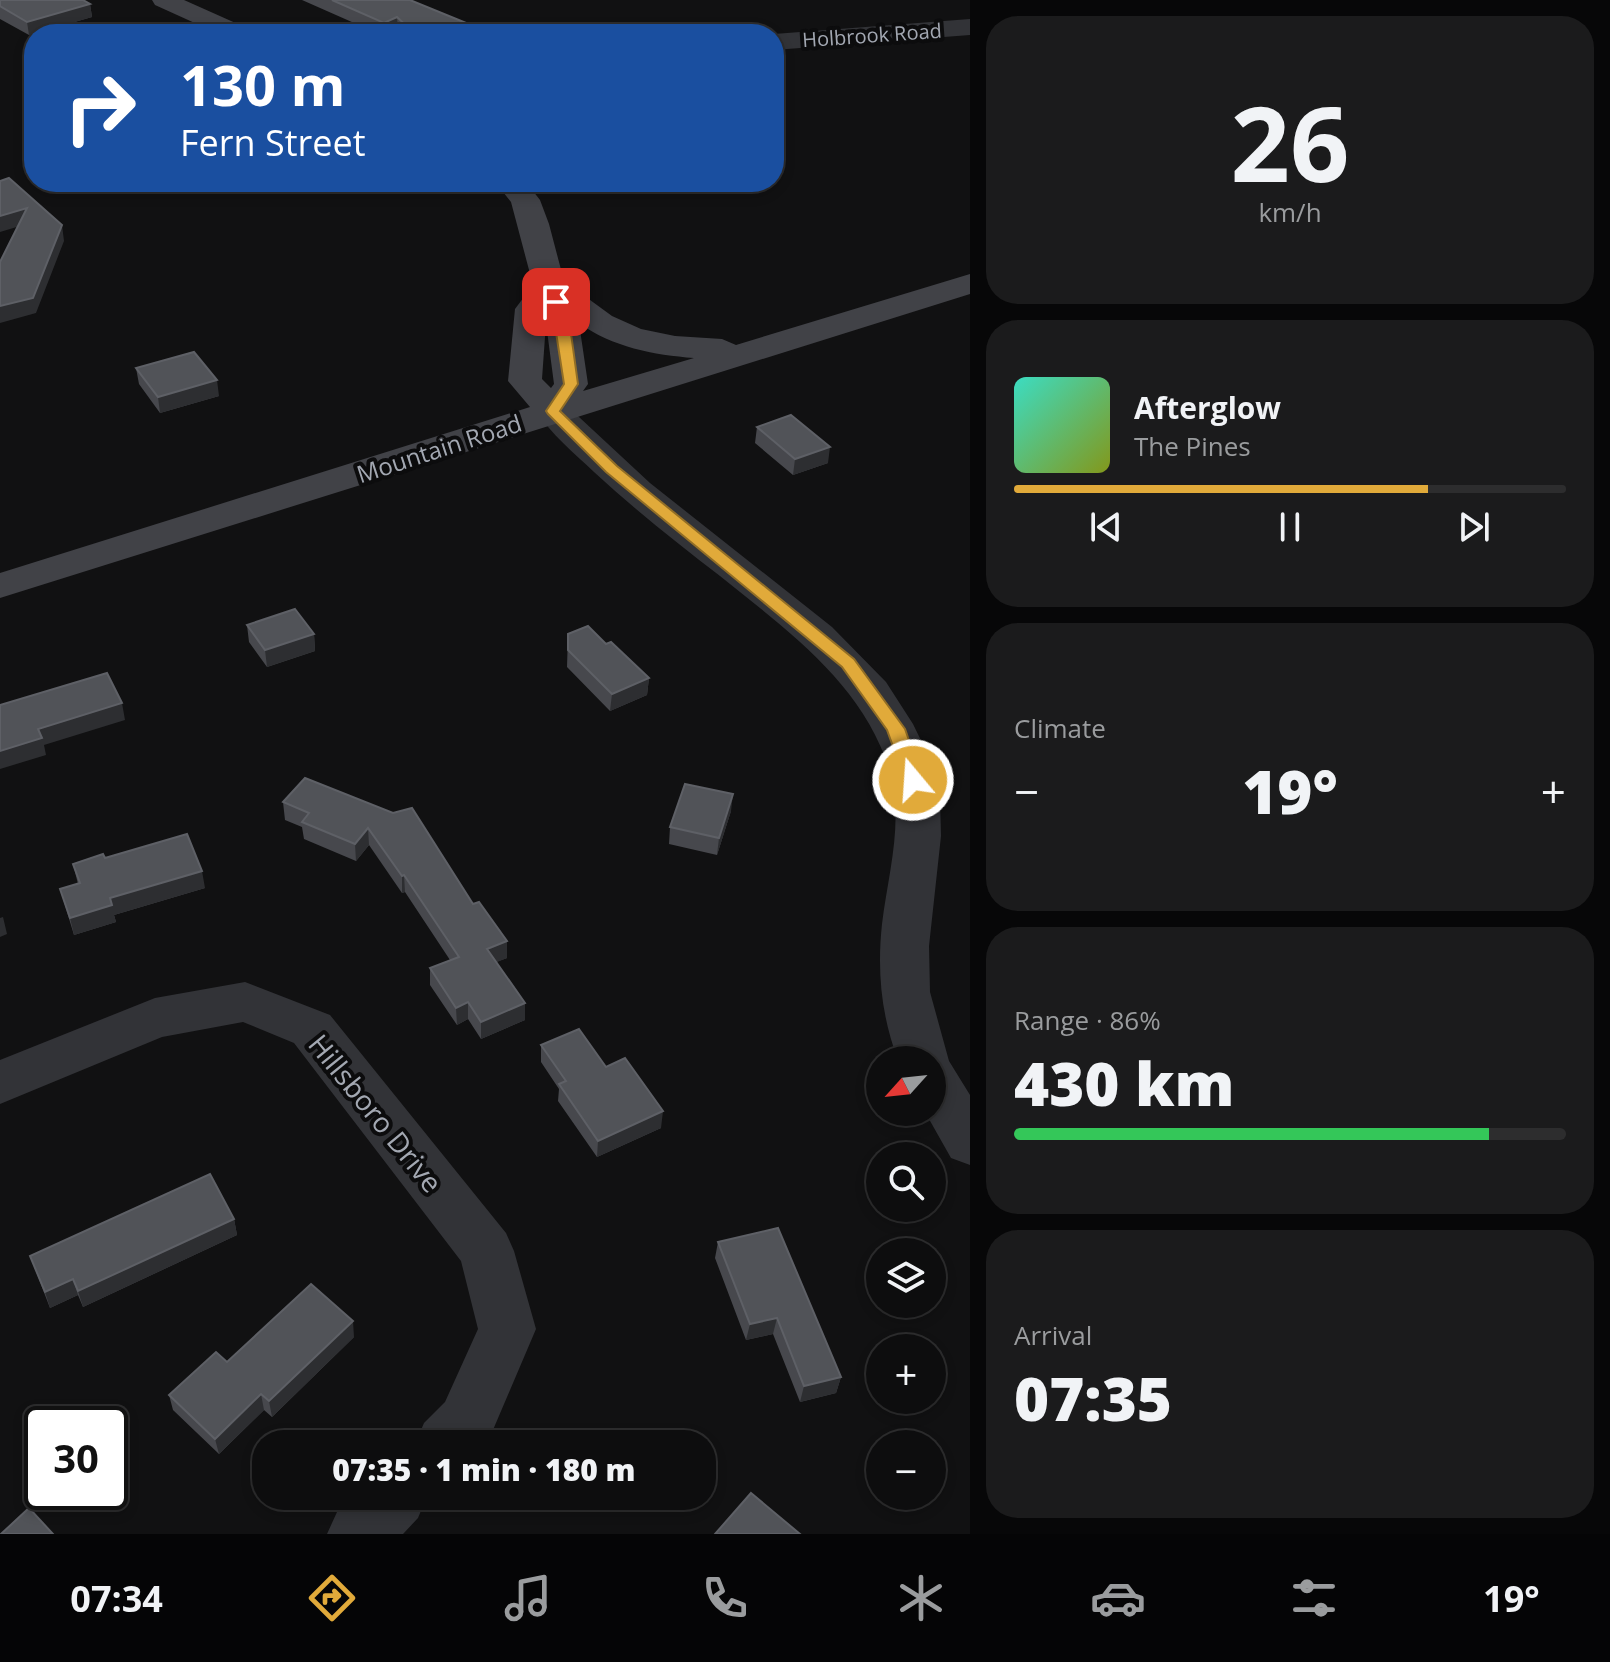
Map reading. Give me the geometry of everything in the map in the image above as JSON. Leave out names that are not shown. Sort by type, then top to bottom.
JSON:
[{"type":"main road","points":[[164,0],[218,24]]},
{"type":"main road","points":[[518,192],[525,200],[534,224],[549,285],[597,320],[632,338],[677,346],[757,348]]},
{"type":"main road","name":"Mountain Road","points":[[0,586],[553,411],[970,284]]},
{"type":"main road","points":[[549,285],[531,309],[525,381],[553,411]]},
{"type":"street","name":"Holbrook Road","points":[[784,41],[970,27]]},
{"type":"street","points":[[553,411],[612,469],[848,663],[896,729],[918,798],[919,837],[903,943],[904,995],[920,1046]]},
{"type":"street","name":"Hillsboro Drive","points":[[0,1083],[155,1018],[245,1002],[312,1029],[486,1251],[507,1329],[466,1423],[459,1430]]},
{"type":"street","points":[[946,1101],[970,1142]]},
{"type":"street","points":[[359,1534],[382,1510]]},
{"type":"building","points":[[0,0],[83,0],[90,4],[27,22],[0,6]]},
{"type":"building","points":[[332,0],[410,0],[469,24],[404,24],[397,17],[384,23]]},
{"type":"building","points":[[9,178],[62,225],[33,298],[0,306],[0,262],[27,208],[0,216],[0,181]]},
{"type":"building","points":[[194,352],[217,380],[158,397],[136,368]]},
{"type":"building","points":[[791,415],[830,447],[795,459],[757,427]]},
{"type":"building","points":[[295,609],[314,634],[265,650],[247,625]]},
{"type":"building","points":[[588,626],[606,644],[611,642],[649,678],[612,694],[568,650],[568,634]]},
{"type":"building","points":[[107,673],[122,703],[38,729],[42,738],[0,751],[0,705]]},
{"type":"building","points":[[305,778],[393,813],[412,808],[473,904],[479,902],[507,941],[487,949],[525,1003],[481,1022],[468,1002],[456,1008],[430,968],[459,957],[368,828],[355,844],[302,822],[309,813],[283,802]]},
{"type":"building","points":[[685,784],[733,794],[719,838],[670,827]]},
{"type":"building","points":[[187,834],[202,871],[110,898],[112,905],[70,918],[60,889],[80,883],[73,864]]},
{"type":"building","points":[[579,1029],[606,1067],[625,1058],[663,1111],[598,1141],[559,1084],[566,1081],[541,1045]]},
{"type":"building","points":[[210,1174],[234,1219],[78,1291],[73,1279],[45,1292],[30,1256]]},
{"type":"building","points":[[778,1228],[841,1377],[804,1386],[777,1318],[750,1324],[718,1242]]},
{"type":"building","points":[[311,1284],[353,1321],[269,1401],[261,1394],[215,1439],[169,1395],[216,1352],[227,1362]]},
{"type":"building","points":[[751,1493],[800,1534],[715,1534]]},
{"type":"building","points":[[27,1510],[31,1510],[53,1534],[1,1534]]},
{"type":"route","points":[[556,302],[562,319],[571,384],[553,411],[612,469],[848,663],[883,707],[896,729],[913,780]]}]
